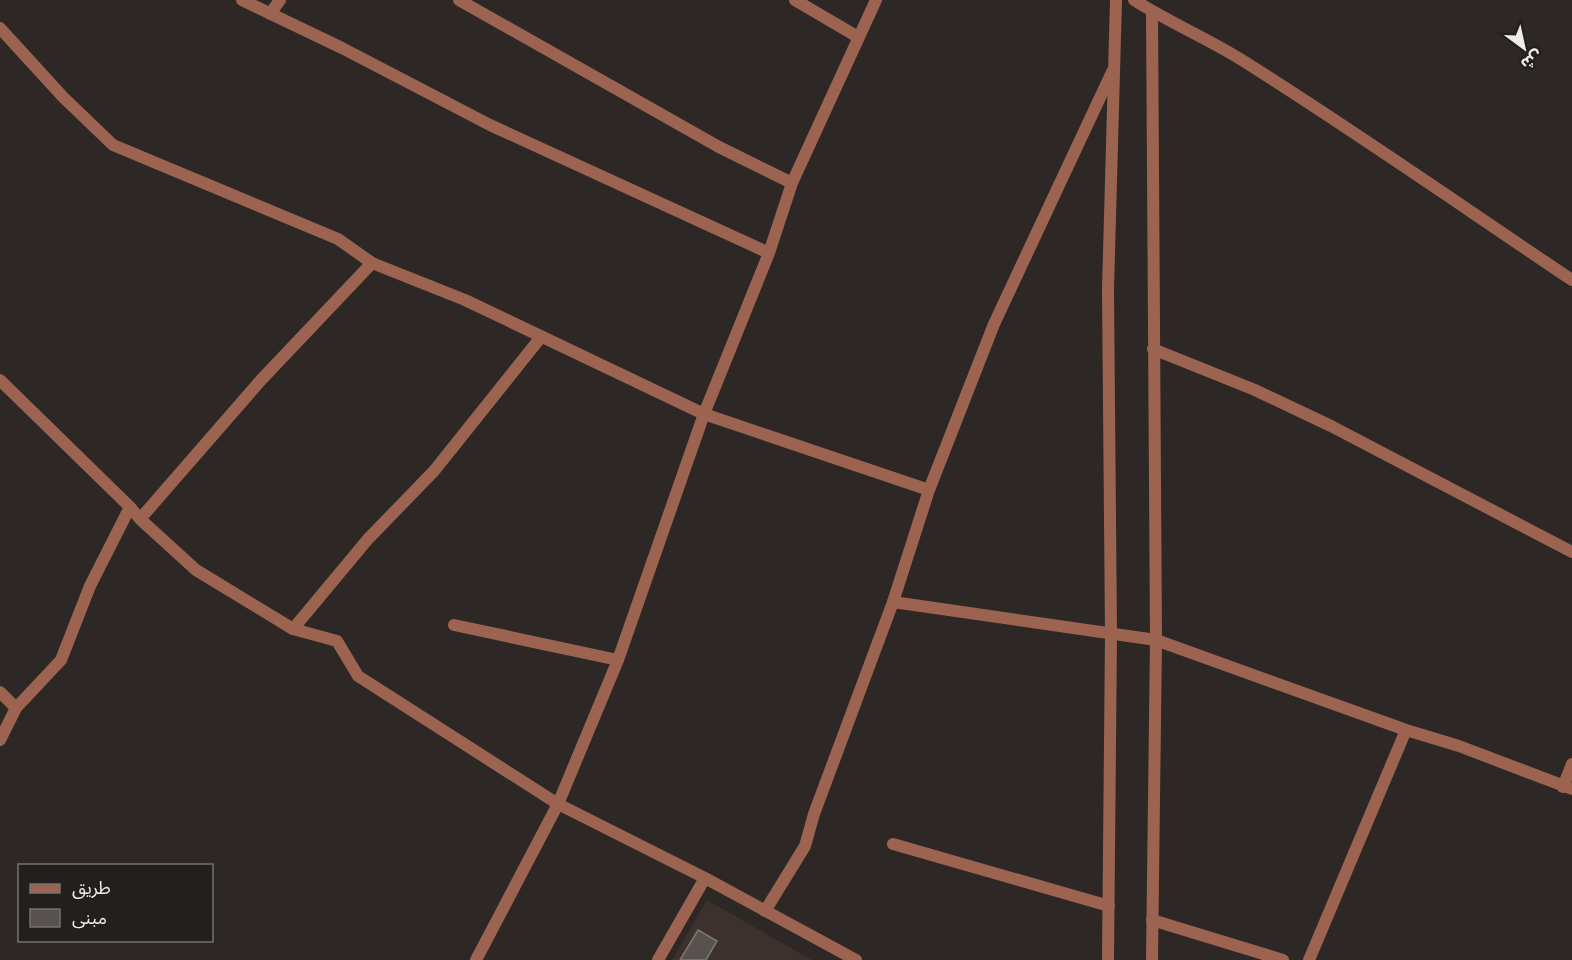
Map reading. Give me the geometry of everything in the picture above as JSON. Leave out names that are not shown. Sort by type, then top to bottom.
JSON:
[{"type":"street","points":[[242,0],[490,125],[769,253]]},
{"type":"street","points":[[270,14],[280,0]]},
{"type":"street","points":[[459,0],[719,147],[792,183]]},
{"type":"street","points":[[795,0],[858,37]]},
{"type":"street","points":[[477,960],[558,804],[618,660],[704,414],[769,253],[792,183],[876,0]]},
{"type":"street","points":[[1108,960],[1111,634],[1108,289],[1112,72],[1116,0]]},
{"type":"street","points":[[1134,0],[1152,12],[1223,48],[1368,140],[1453,202],[1572,279]]},
{"type":"street","points":[[1152,12],[1156,640],[1152,960]]},
{"type":"street","points":[[0,28],[63,97],[113,145],[338,238],[372,263],[413,278],[704,414],[929,490]]},
{"type":"street","points":[[765,911],[805,846],[817,805],[893,602],[929,490],[994,324],[1112,72]]},
{"type":"street","points":[[140,519],[261,380],[372,263]]},
{"type":"street","points":[[293,629],[369,539],[440,463],[541,337]]},
{"type":"street","points":[[1153,350],[1255,390],[1320,421],[1572,552]]},
{"type":"street","points":[[0,380],[140,519],[196,570],[293,629],[337,641],[358,676],[558,804],[705,878],[856,960]]},
{"type":"street","points":[[0,740],[16,708],[61,660],[90,586],[130,507]]},
{"type":"street","points":[[893,602],[1156,640],[1459,747],[1567,788],[1572,764]]},
{"type":"street","points":[[454,625],[618,660]]},
{"type":"street","points":[[0,692],[16,708]]},
{"type":"street","points":[[1309,960],[1406,730]]},
{"type":"street","points":[[893,844],[1109,906]]},
{"type":"street","points":[[658,960],[705,878]]},
{"type":"street","points":[[1152,920],[1283,960]]},
{"type":"shaded area","points":[[707,900],[812,960],[672,960]]},
{"type":"building","points":[[698,930],[717,941],[706,960],[680,960]]}]
